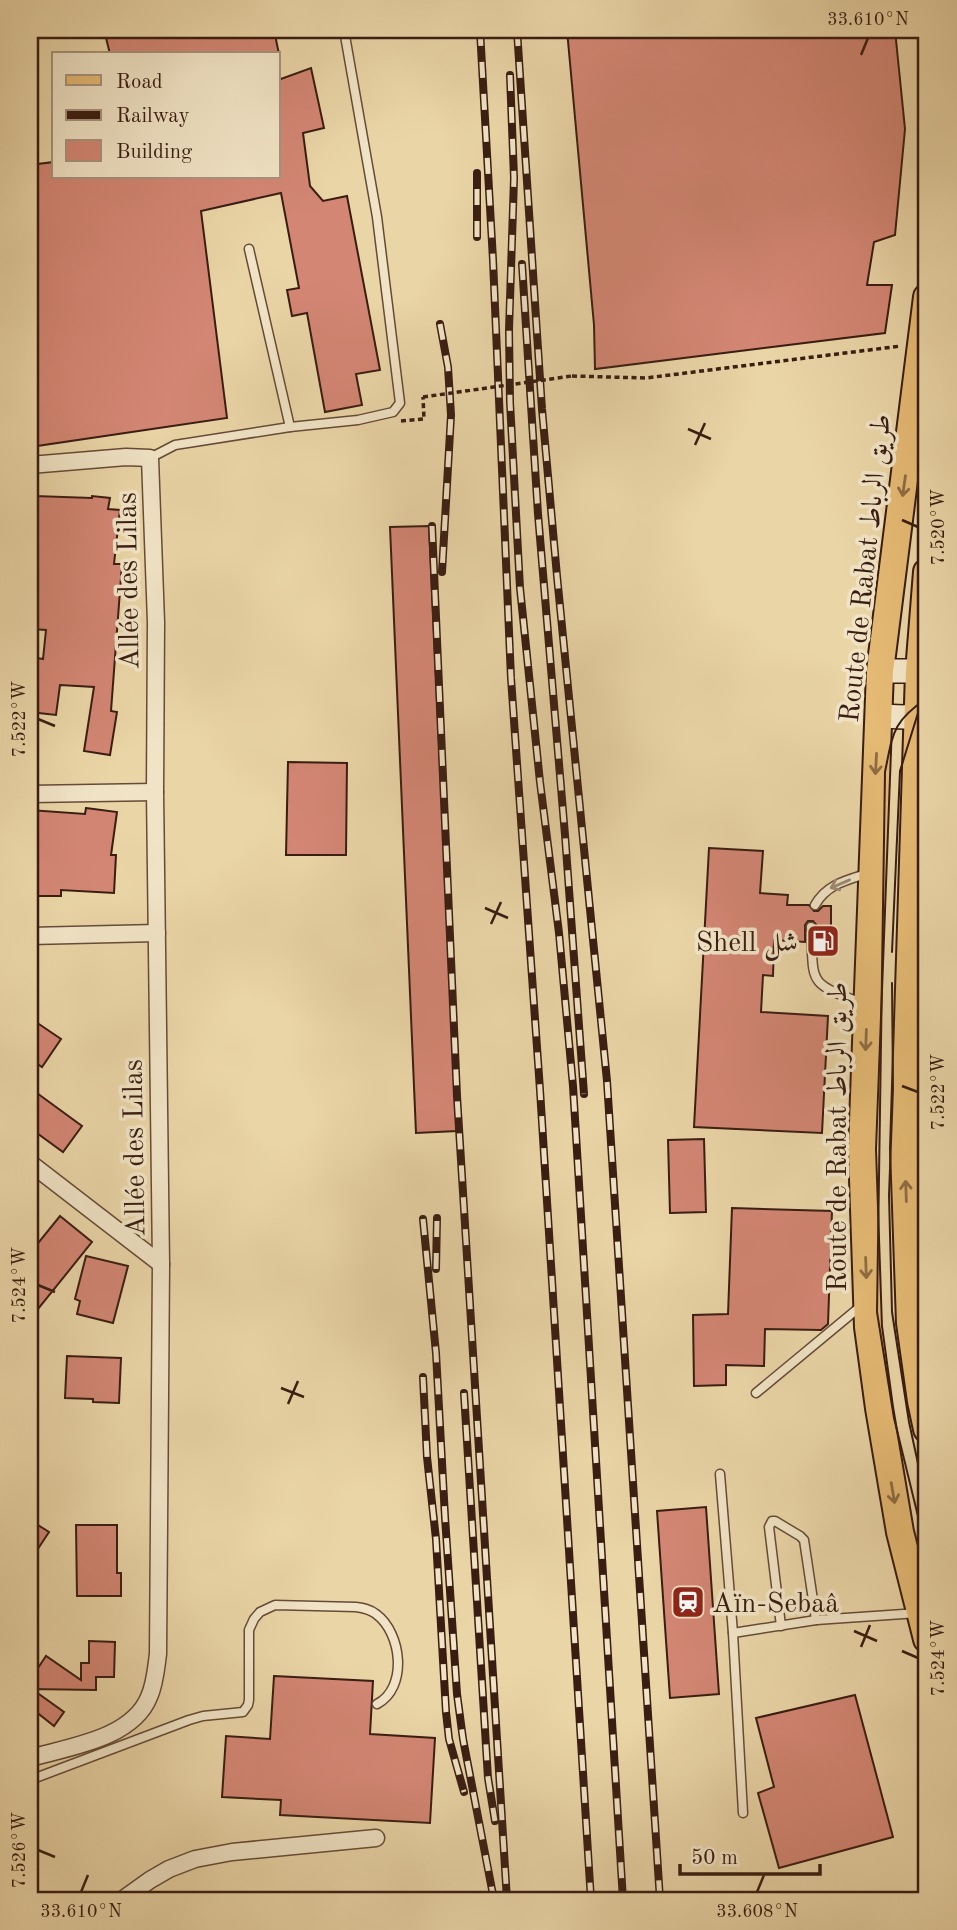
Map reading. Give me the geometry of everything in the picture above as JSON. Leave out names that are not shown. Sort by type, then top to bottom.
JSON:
[{"type":"main road","name":"Route de Rabat طريق الرباط","points":[[927,297],[880,671],[862,1149],[868,1327],[900,1532],[924,1613],[927,1639]]},
{"type":"main road","points":[[927,572],[914,977],[904,1149],[917,1231],[910,1323],[927,1429]]},
{"type":"street","points":[[30,465],[126,457],[150,458]]},
{"type":"street","name":"Allée des Lilas","points":[[30,1758],[93,1740],[120,1729],[141,1712],[155,1681],[158,1626],[161,1264],[155,792],[156,622],[150,458]]},
{"type":"street","points":[[880,671],[923,672]]},
{"type":"street","points":[[878,716],[905,717],[923,712]]},
{"type":"street","points":[[30,794],[155,792]]},
{"type":"street","points":[[30,936],[157,933]]},
{"type":"street","points":[[31,1166],[161,1264]]},
{"type":"street","points":[[122,1900],[169,1869],[195,1859],[232,1852],[376,1838]]},
{"type":"lane","points":[[150,458],[176,445],[290,427],[358,420],[393,412],[400,403],[377,217],[344,30]]},
{"type":"lane","points":[[248,248],[290,427]]},
{"type":"lane","points":[[815,905],[833,885],[872,873]]},
{"type":"lane","points":[[811,927],[813,971],[819,984],[867,1005]]},
{"type":"lane","points":[[756,1393],[867,1301]]},
{"type":"lane","points":[[720,1474],[733,1633],[743,1813]]},
{"type":"lane","points":[[781,1626],[769,1527],[772,1521],[804,1541],[816,1620]]},
{"type":"lane","points":[[30,1780],[189,1720],[243,1712],[249,1700],[249,1630],[260,1612],[275,1605],[356,1607],[379,1615],[396,1646],[398,1667],[388,1698],[377,1704]]},
{"type":"lane","points":[[733,1633],[816,1620],[924,1613]]},
{"type":"path","points":[[423,397],[572,376],[646,378],[923,343]]},
{"type":"building","points":[[104,30],[274,30],[279,52],[110,52]]},
{"type":"building","points":[[567,30],[895,30],[905,129],[895,235],[874,242],[867,285],[892,285],[885,333],[595,369],[594,325]]},
{"type":"building","points":[[311,68],[324,128],[303,133],[310,186],[323,201],[347,196],[380,370],[356,374],[362,405],[325,412],[307,313],[292,316],[287,290],[299,288],[281,193],[201,211],[227,418],[30,447],[30,165],[52,162],[52,178],[280,178],[280,79]]},
{"type":"building","points":[[34,496],[110,498],[108,509],[120,510],[114,564],[122,564],[111,711],[117,712],[110,755],[84,751],[94,687],[60,685],[56,715],[30,712],[37,658],[43,659],[46,630],[31,629],[38,541],[32,541]]},
{"type":"building","points":[[429,526],[457,1131],[416,1133],[390,527]]},
{"type":"building","points":[[288,762],[347,763],[346,855],[286,855]]},
{"type":"building","points":[[86,808],[117,812],[111,855],[116,855],[114,893],[61,890],[61,896],[30,896],[30,810],[85,814]]},
{"type":"building","points":[[709,848],[763,851],[760,893],[788,895],[787,905],[809,905],[814,911],[823,906],[831,906],[831,954],[819,953],[818,927],[813,921],[808,921],[805,925],[805,942],[774,940],[773,976],[763,975],[761,1012],[828,1016],[822,1133],[694,1127]]},
{"type":"building","points":[[30,1018],[61,1039],[42,1067],[30,1059]]},
{"type":"building","points":[[30,1088],[82,1126],[63,1152],[30,1128]]},
{"type":"building","points":[[704,1139],[706,1212],[670,1213],[668,1140]]},
{"type":"building","points":[[732,1208],[832,1211],[828,1324],[821,1330],[765,1329],[764,1366],[726,1365],[726,1385],[694,1386],[693,1315],[728,1314]]},
{"type":"building","points":[[60,1216],[92,1242],[30,1319],[30,1253]]},
{"type":"building","points":[[86,1256],[128,1266],[113,1323],[77,1314],[80,1301],[75,1299]]},
{"type":"building","points":[[67,1356],[121,1358],[119,1403],[65,1398]]},
{"type":"building","points":[[706,1507],[719,1694],[670,1698],[657,1511]]},
{"type":"building","points":[[30,1520],[49,1532],[30,1561]]},
{"type":"building","points":[[76,1525],[117,1525],[117,1573],[121,1573],[121,1596],[77,1596]]},
{"type":"building","points":[[89,1641],[115,1642],[114,1677],[96,1677],[96,1690],[32,1689],[64,1712],[54,1726],[30,1707],[30,1680],[46,1656],[81,1680],[81,1663],[89,1663]]},
{"type":"building","points":[[274,1676],[373,1681],[370,1734],[435,1738],[430,1823],[280,1815],[281,1800],[222,1797],[226,1736],[270,1739]]},
{"type":"building","points":[[855,1695],[893,1837],[779,1868],[758,1793],[774,1787],[756,1718]]},
{"type":"tram line","points":[[927,698],[915,706],[896,729],[885,772],[877,1312],[894,1418],[927,1553]]},
{"type":"tram line","points":[[892,952],[900,771],[918,713],[927,709]]},
{"type":"tram line","points":[[892,983],[893,1088],[889,1195],[892,1312],[909,1422],[927,1505]]},
{"type":"railway","points":[[480,30],[511,678],[591,1900]]},
{"type":"railway","points":[[517,30],[542,409],[607,1081],[660,1900]]},
{"type":"railway","points":[[510,75],[514,178],[509,330],[510,402],[520,588],[559,933],[573,1086],[623,1900]]},
{"type":"railway","points":[[477,173],[477,237]]},
{"type":"railway","points":[[522,264],[538,514],[584,1094]]},
{"type":"railway","points":[[440,324],[448,367],[451,415],[442,572]]},
{"type":"railway","points":[[432,526],[457,1096],[507,1900]]},
{"type":"railway","points":[[436,1269],[437,1218]]},
{"type":"railway","points":[[423,1219],[436,1353],[457,1694],[494,1900]]},
{"type":"railway","points":[[423,1377],[446,1712],[449,1739],[464,1792]]},
{"type":"railway","points":[[464,1393],[488,1778],[495,1821]]},
{"type":"place","name":"Shell شل","points":[[823,941]]},
{"type":"place","name":"Aïn-Sebaâ","points":[[688,1602]]}]
